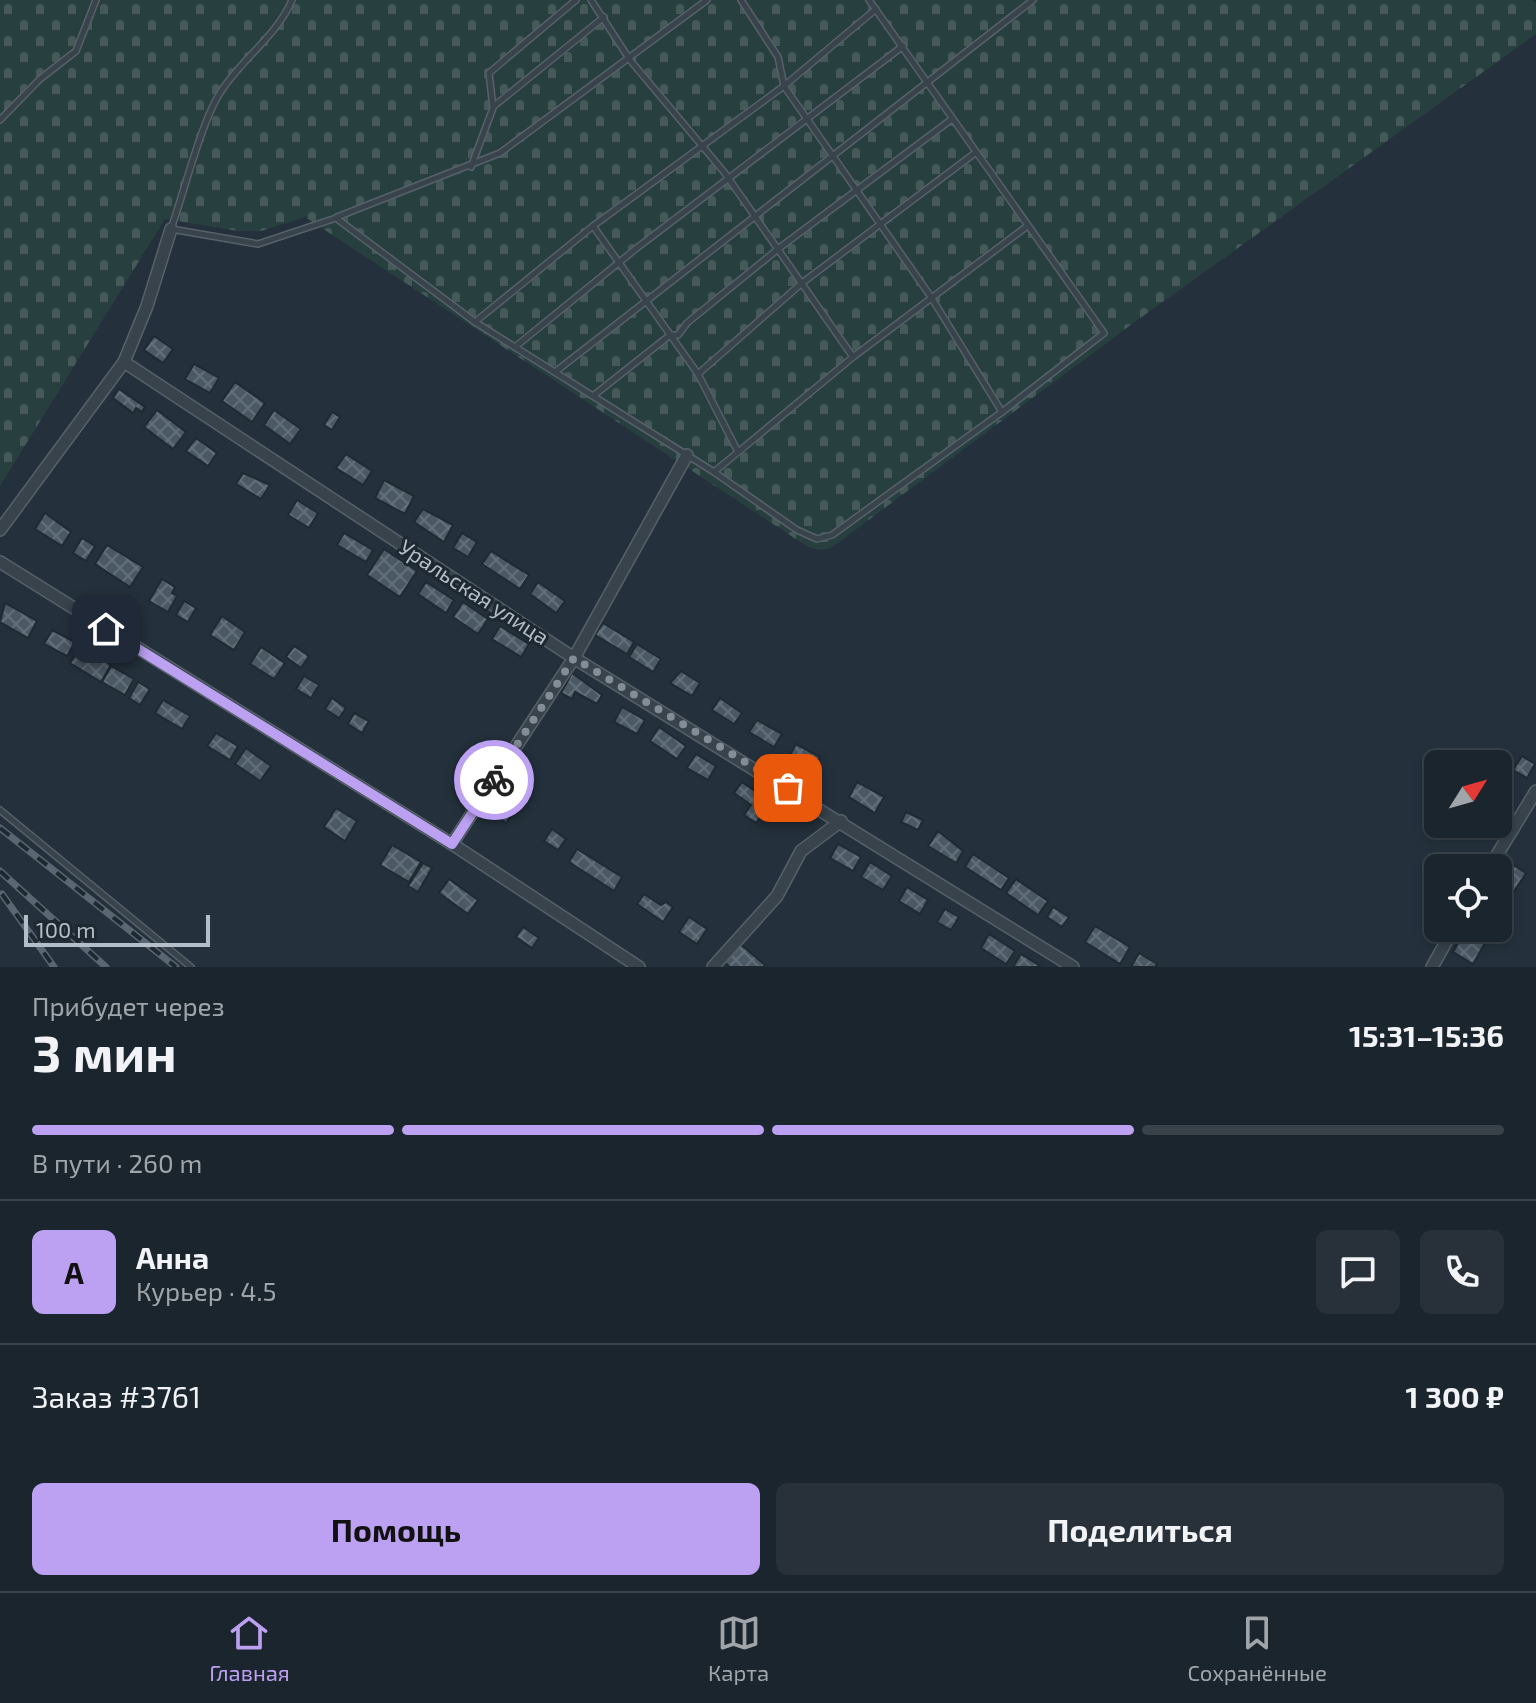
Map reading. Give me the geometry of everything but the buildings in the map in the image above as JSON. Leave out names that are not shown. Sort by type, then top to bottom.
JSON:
[{"type":"street","points":[[0,530],[124,362],[147,306],[171,229]]},
{"type":"street","name":"Уральская улица","points":[[124,362],[574,658],[1073,967]]},
{"type":"street","points":[[452,844],[574,658],[687,455]]},
{"type":"street","points":[[0,562],[452,844],[639,967]]},
{"type":"street","points":[[1498,854],[1536,791]]},
{"type":"street","points":[[713,967],[777,896],[801,851],[841,821]]},
{"type":"street","points":[[1432,967],[1446,942]]},
{"type":"lane","points":[[0,120],[40,79],[76,51],[96,0]]},
{"type":"lane","points":[[292,0],[285,18],[238,66],[217,96],[171,229],[243,244],[258,244],[470,168],[500,153],[630,60],[707,0]]},
{"type":"lane","points":[[470,168],[493,106],[489,73],[576,0]]},
{"type":"lane","points":[[591,0],[630,60],[728,178],[853,357]]},
{"type":"lane","points":[[741,0],[778,57],[784,86],[931,297],[1002,412]]},
{"type":"lane","points":[[336,218],[475,322],[714,472],[797,530],[810,537],[825,538],[1002,412],[1104,333],[1026,227],[869,0]]},
{"type":"lane","points":[[555,372],[1033,0]]},
{"type":"lane","points":[[475,322],[700,144],[784,86],[876,9]]},
{"type":"lane","points":[[493,106],[604,17]]},
{"type":"lane","points":[[515,347],[728,178],[903,46]]},
{"type":"lane","points":[[593,396],[670,335],[678,335],[687,323],[778,249],[952,119]]},
{"type":"lane","points":[[698,374],[802,283],[975,153]]},
{"type":"lane","points":[[593,226],[698,374],[737,450]]},
{"type":"lane","points":[[714,472],[853,357],[1026,227]]},
{"type":"lane","points":[[0,810],[191,967]]},
{"type":"green space","points":[[0,0],[1532,0],[1536,3],[1536,34],[1132,324],[831,548],[820,550],[808,547],[305,217],[261,231],[238,231],[165,219],[0,486]]},
{"type":"railway","points":[[0,828],[176,967]]},
{"type":"railway","points":[[0,871],[106,967]]},
{"type":"railway","points":[[2,894],[54,967]]},
{"type":"way so far","points":[[494,780],[574,658],[788,788]]},
{"type":"route","points":[[106,629],[452,844],[494,780]]}]
